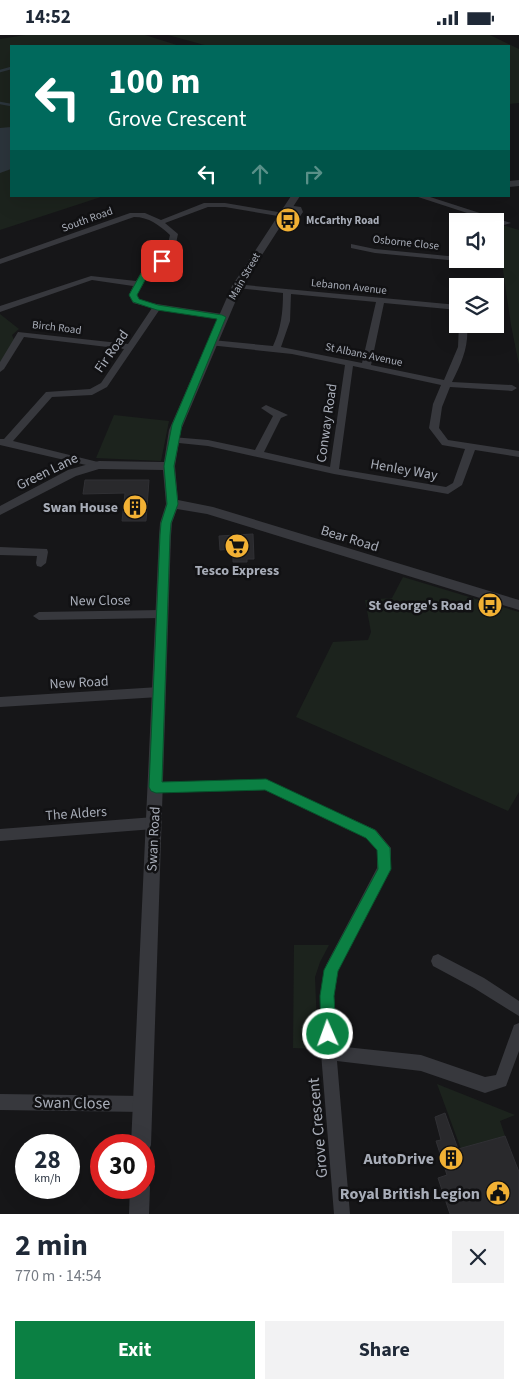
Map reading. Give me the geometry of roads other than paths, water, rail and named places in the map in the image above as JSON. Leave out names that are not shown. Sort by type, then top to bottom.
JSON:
[{"type":"street","name":"Main Street","points":[[172,504],[169,466],[172,440],[177,425],[237,286],[295,197]]},
{"type":"street","points":[[420,197],[465,216],[507,223]]},
{"type":"street","points":[[222,317],[157,307],[136,301],[133,295],[148,268],[162,261],[172,248],[174,234],[160,222],[207,205],[225,205],[284,215]]},
{"type":"street","name":"South Road","points":[[0,261],[133,215],[146,214],[160,222]]},
{"type":"street","name":"Osborne Close","points":[[354,245],[375,251],[449,258]]},
{"type":"street","points":[[0,309],[91,279],[138,283]]},
{"type":"street","name":"Lebanon Avenue","points":[[237,286],[380,302],[449,307]]},
{"type":"street","points":[[276,349],[285,330],[288,310],[287,291]]},
{"type":"street","points":[[366,366],[380,302]]},
{"type":"street","name":"Fir Road","points":[[3,442],[49,394],[92,392],[104,385],[157,307]]},
{"type":"street","points":[[464,333],[461,357],[438,403],[434,428],[445,443],[519,454]]},
{"type":"street","name":"Birch Road","points":[[0,369],[21,334],[131,347]]},
{"type":"street","name":"St Albans Avenue","points":[[212,343],[276,349],[350,362],[446,384],[512,387]]},
{"type":"street","name":"Conway Road","points":[[172,440],[208,443],[334,471],[350,362]]},
{"type":"street","points":[[259,453],[281,415],[266,408]]},
{"type":"street","points":[[3,442],[99,465]]},
{"type":"street","name":"Henley Way","points":[[334,471],[448,491],[457,485],[471,447]]},
{"type":"street","points":[[61,457],[72,473]]},
{"type":"street","name":"Green Lane","points":[[0,511],[72,473],[99,465],[169,466]]},
{"type":"street","name":"Bear Road","points":[[172,504],[209,510],[519,605]]},
{"type":"street","name":"Swan Road","points":[[142,1134],[166,523],[172,504]]},
{"type":"street","points":[[0,551],[42,558],[46,541]]},
{"type":"street","name":"New Close","points":[[39,616],[162,614]]},
{"type":"street","name":"New Road","points":[[0,702],[159,693]]},
{"type":"street","name":"Grove Crescent","points":[[156,787],[266,785],[371,834],[384,848],[384,869],[331,970],[327,996],[329,1053],[342,1214]]},
{"type":"street","name":"The Alders","points":[[0,835],[154,823]]},
{"type":"street","points":[[438,961],[479,983],[519,1009]]},
{"type":"street","points":[[329,1053],[421,1063],[485,1085],[501,1081],[519,1030]]},
{"type":"street","name":"Swan Close","points":[[0,1102],[143,1104]]},
{"type":"street","points":[[138,1214],[139,1199]]},
{"type":"waterway","points":[[0,71],[10,68]]},
{"type":"waterway","points":[[0,103],[10,105]]},
{"type":"place","name":"McCarthy Road","points":[[288,220]]},
{"type":"place","name":"Swan House","points":[[135,507]]},
{"type":"place","name":"Tesco Express","points":[[237,546]]},
{"type":"place","name":"St George's Road","points":[[490,605]]},
{"type":"place","name":"AutoDrive","points":[[451,1158]]},
{"type":"place","name":"Royal British Legion","points":[[498,1193]]}]
